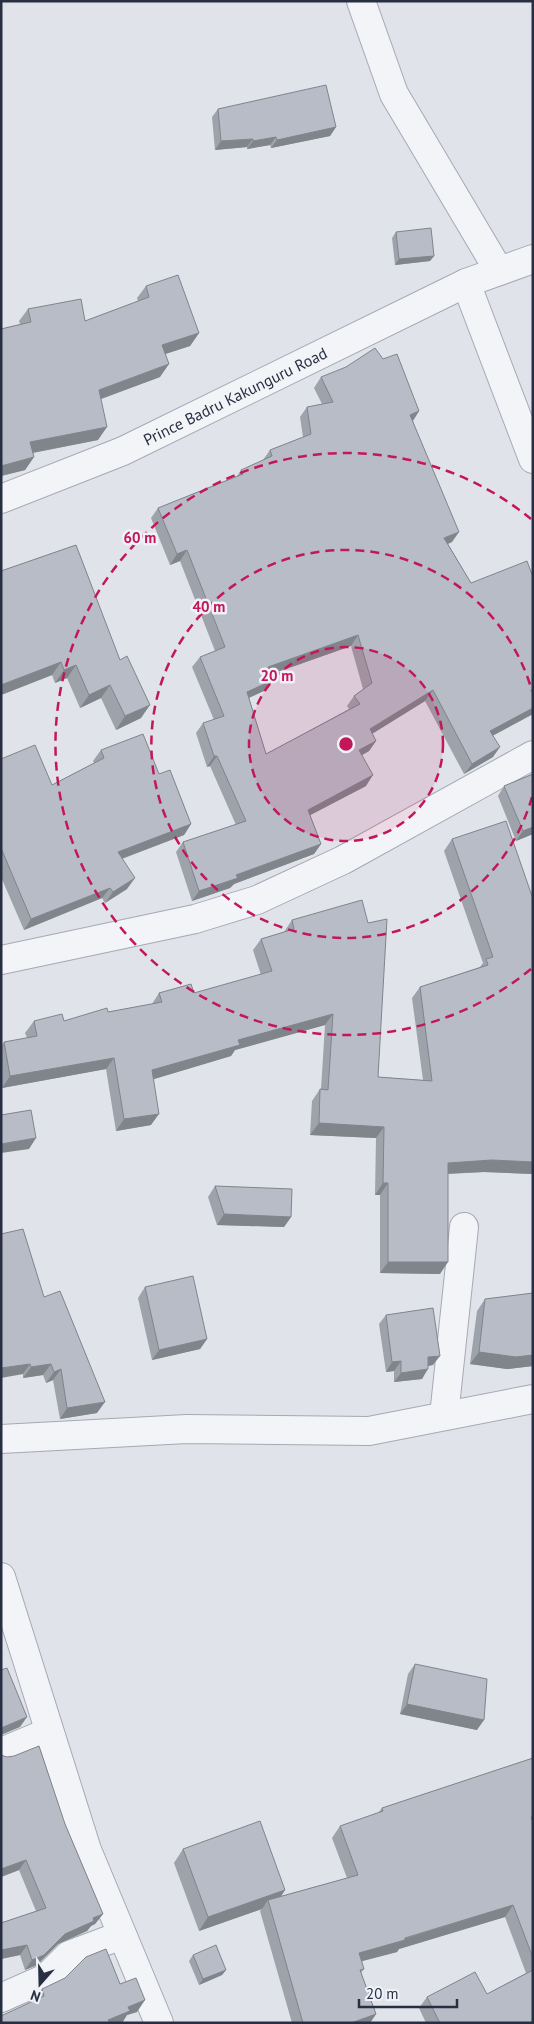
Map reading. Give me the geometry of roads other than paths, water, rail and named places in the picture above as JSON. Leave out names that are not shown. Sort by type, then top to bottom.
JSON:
[{"type":"street","points":[[361,1],[394,94],[499,271]]},
{"type":"street","name":"Prince Badru Kakunguru Road","points":[[1,499],[123,451],[466,283],[533,259]]},
{"type":"street","points":[[466,283],[533,459]]},
{"type":"street","points":[[1,960],[195,919],[257,900],[343,860],[533,754]]},
{"type":"street","points":[[444,1416],[464,1227]]},
{"type":"street","points":[[1,1438],[187,1429],[369,1431],[533,1399]]},
{"type":"street","points":[[1,1577],[87,1850],[159,2023]]},
{"type":"street","points":[[1,1752],[49,1732]]},
{"type":"street","points":[[1,1998],[46,1978],[69,1955],[122,1935]]}]
